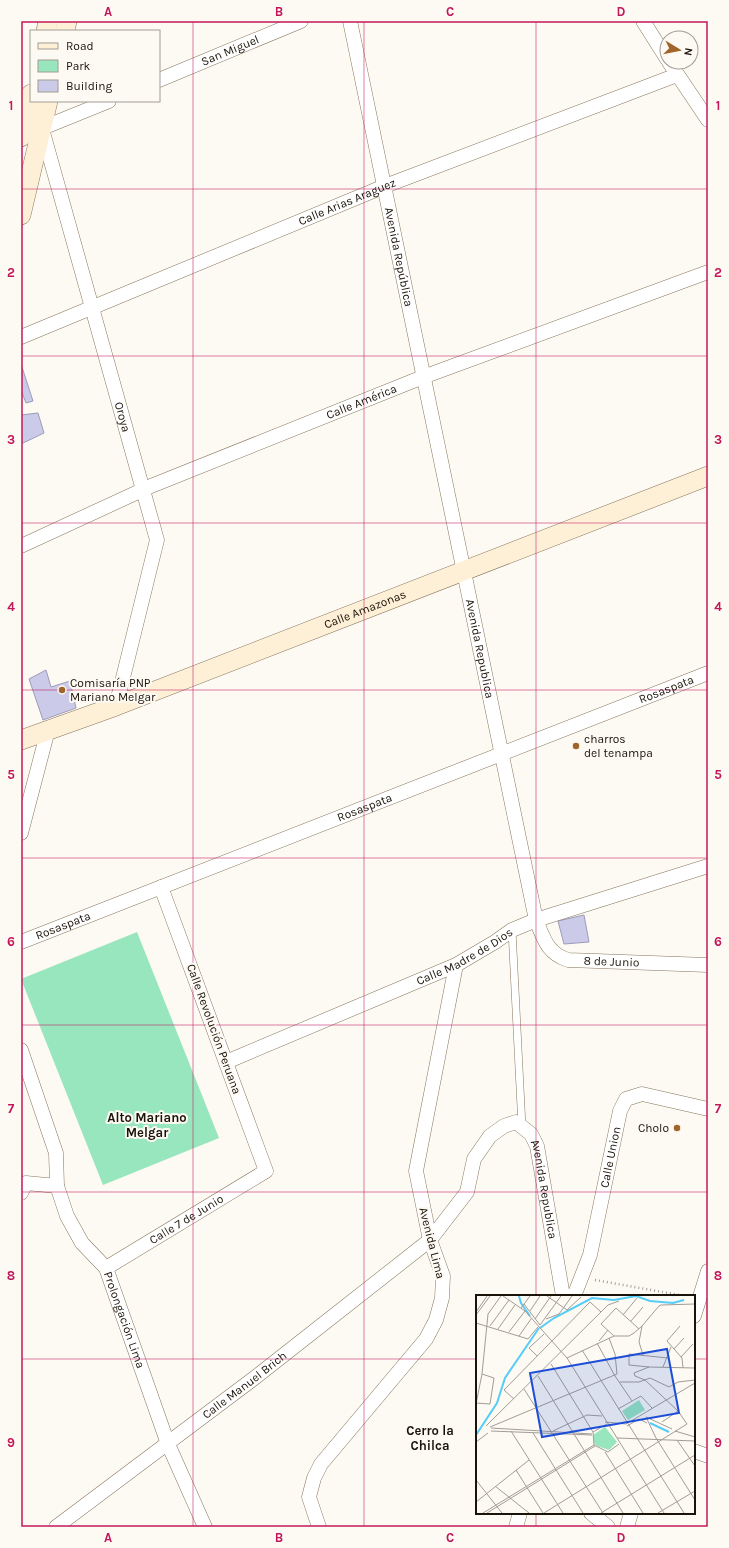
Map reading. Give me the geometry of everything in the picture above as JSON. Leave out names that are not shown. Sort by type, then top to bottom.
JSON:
[{"type":"street","name":"San Miguel","points":[[160,80],[301,21]]},
{"type":"street","name":"Avenida República","points":[[350,21],[423,377]]},
{"type":"street","points":[[643,21],[659,46]]},
{"type":"street","points":[[674,70],[708,120]]},
{"type":"street","name":"Calle Arias Araguez","points":[[21,337],[385,186],[677,75]]},
{"type":"street","points":[[21,136],[30,98]]},
{"type":"street","points":[[21,215],[48,102]]},
{"type":"street","points":[[21,136],[42,129],[107,102]]},
{"type":"street","name":"Oroya","points":[[42,129],[157,540],[116,706]]},
{"type":"street","name":"Calle América","points":[[21,546],[143,489],[423,377],[708,272]]},
{"type":"street","name":"Avenida Republica","points":[[423,377],[536,920]]},
{"type":"street","name":"Calle Amazonas","points":[[21,740],[116,706],[708,476]]},
{"type":"street","name":"Rosaspata","points":[[21,942],[502,753],[708,674]]},
{"type":"street","points":[[21,833],[48,730]]},
{"type":"street","name":"Calle Madre de Dios","points":[[226,1062],[456,965],[512,930],[536,920],[708,866]]},
{"type":"street","name":"Calle Revolución Peruana","points":[[161,887],[266,1171]]},
{"type":"street","name":"8 de Junio","points":[[536,920],[547,946],[553,953],[568,960],[708,965]]},
{"type":"street","name":"Avenida Lima","points":[[319,1527],[309,1497],[314,1478],[321,1464],[426,1339],[436,1320],[442,1298],[443,1276],[430,1240],[416,1171],[456,965]]},
{"type":"street","name":"Prolongación Lima","points":[[21,1050],[56,1153],[57,1186],[67,1216],[82,1243],[106,1268],[168,1444],[205,1527]]},
{"type":"street","name":"Calle Union","points":[[574,1295],[590,1255],[620,1111],[626,1099],[642,1094],[708,1109]]},
{"type":"street","name":"Avenida Republica","points":[[430,1240],[466,1192],[474,1159],[490,1136],[504,1126],[516,1122],[531,1134],[537,1146],[563,1295]]},
{"type":"street","name":"Calle 7 de Junio","points":[[106,1268],[266,1171]]},
{"type":"street","points":[[23,1187],[57,1186]]},
{"type":"street","name":"Calle Manuel Brich","points":[[56,1527],[168,1444],[430,1240]]},
{"type":"street","points":[[695,1313],[708,1274]]},
{"type":"street","points":[[695,1451],[708,1456]]},
{"type":"street","points":[[516,1527],[520,1514]]},
{"type":"street","points":[[592,1514],[608,1527]]},
{"type":"street","points":[[627,1527],[631,1514]]},
{"type":"lane","points":[[512,930],[522,1127]]},
{"type":"path","points":[[581,1277],[680,1295]]},
{"type":"green space","points":[[137,932],[219,1138],[103,1185],[21,979]]},
{"type":"building","points":[[21,364],[33,401],[26,403],[21,390]]},
{"type":"building","points":[[38,413],[44,433],[21,444],[21,415]]},
{"type":"building","points":[[46,670],[51,687],[70,681],[76,708],[43,720],[29,679]]},
{"type":"building","points":[[584,915],[589,942],[564,944],[558,921]]},
{"type":"place","name":"Comisaría PNP Mariano Melgar","points":[[62,690]]},
{"type":"place","name":"charros del tenampa","points":[[576,746]]},
{"type":"place","name":"Cholo","points":[[677,1128]]},
{"type":"district","name":"Alto Mariano Melgar","points":[[147,1124]]},
{"type":"district","name":"Cerro la Chilca","points":[[430,1438]]}]
